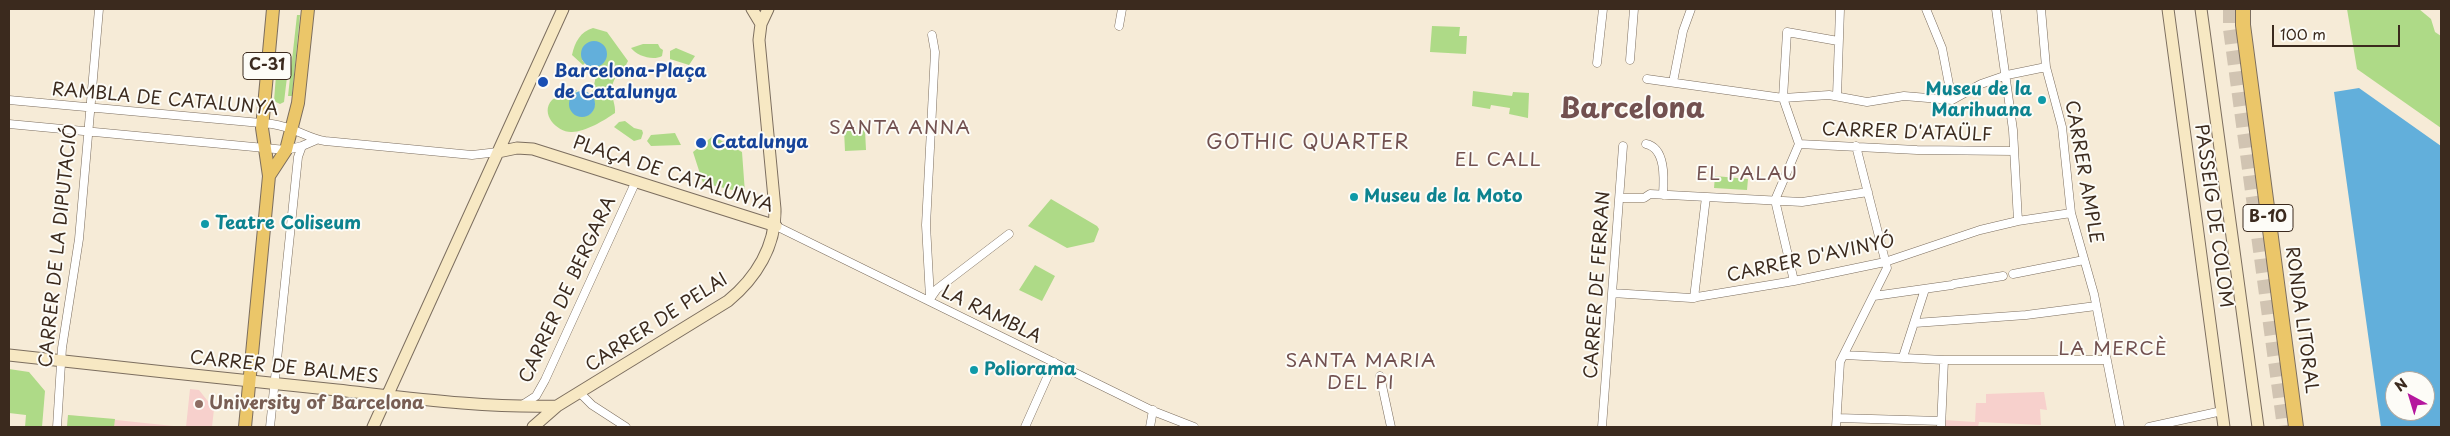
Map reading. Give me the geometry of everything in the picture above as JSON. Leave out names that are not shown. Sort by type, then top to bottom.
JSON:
[{"type":"highway","name":"RONDA LITORAL","points":[[2243,9],[2243,25],[2296,427]]},
{"type":"main road","name":"C-31","points":[[245,427],[251,383],[269,176],[263,148],[262,123],[273,9]]},
{"type":"main road","name":"C-31","points":[[269,176],[286,150],[298,103],[308,9]]},
{"type":"main road","points":[[373,427],[563,9]]},
{"type":"main road","points":[[752,9],[761,24]]},
{"type":"main road","points":[[761,24],[768,9]]},
{"type":"main road","name":"PASSEIG DE COLOM","points":[[2168,9],[2224,427]]},
{"type":"main road","name":"PASSEIG DE COLOM","points":[[2201,9],[2258,427]]},
{"type":"main road","name":"PLAÇA DE CATALUNYA","points":[[498,152],[526,147],[776,226],[759,40],[761,24]]},
{"type":"main road","name":"CARRER DE PELAI","points":[[533,427],[557,406],[581,394],[734,296],[748,284],[761,264],[776,226]]},
{"type":"main road","name":"CARRER DE BALMES","points":[[9,355],[251,383],[388,396],[521,406],[557,406]]},
{"type":"street","name":"CARRER DE LA DIPUTACIÓ","points":[[56,427],[61,361],[79,239],[99,9]]},
{"type":"street","points":[[1119,26],[1122,9]]},
{"type":"street","points":[[1597,63],[1603,9]]},
{"type":"street","points":[[1630,60],[1634,9]]},
{"type":"street","points":[[1672,82],[1683,31],[1691,9]]},
{"type":"street","points":[[1833,96],[1840,9]]},
{"type":"street","points":[[1926,9],[1942,48],[1952,100]]},
{"type":"street","points":[[1996,9],[2007,75],[2018,221]]},
{"type":"street","name":"CARRER AMPLE","points":[[2041,9],[2046,67],[2062,127],[2071,213],[2096,306],[2120,427]]},
{"type":"street","points":[[1794,282],[1775,200],[1799,144],[1783,98],[1788,32],[1838,41]]},
{"type":"street","points":[[930,296],[926,225],[935,52],[932,35]]},
{"type":"street","points":[[1647,80],[1783,98],[1833,96],[1867,102],[1904,96],[1952,100],[1981,84],[2007,75],[2046,67]]},
{"type":"street","name":"RAMBLA DE CATALUNYA","points":[[9,100],[262,123],[291,127],[316,140],[472,155],[498,152]]},
{"type":"street","name":"RAMBLA DE CATALUNYA","points":[[9,124],[286,150],[316,140]]},
{"type":"street","points":[[1646,144],[1656,149],[1664,169],[1663,195]]},
{"type":"street","name":"CARRER D'ATAÜLF","points":[[1799,144],[1917,150],[2014,151]]},
{"type":"street","points":[[270,427],[298,157],[302,146]]},
{"type":"street","name":"CARRER DE FERRAN","points":[[1602,427],[1623,146]]},
{"type":"street","points":[[1836,427],[1838,367],[1887,268],[1856,146]]},
{"type":"street","name":"CARRER DE BERGARA","points":[[521,406],[536,396],[545,380],[636,181]]},
{"type":"street","points":[[1620,198],[1644,198],[1650,194],[1802,202],[1868,192]]},
{"type":"street","points":[[1694,298],[1706,197]]},
{"type":"street","name":"CARRER D'AVINYÓ","points":[[1612,293],[1694,298],[1794,282],[1885,262],[1980,230],[2018,221],[2071,213]]},
{"type":"street","name":"LA RAMBLA","points":[[776,226],[930,296],[1054,362],[1153,410],[1194,427]]},
{"type":"street","points":[[930,296],[1009,234]]},
{"type":"street","points":[[2013,274],[2084,260]]},
{"type":"street","points":[[1874,296],[2003,276]]},
{"type":"street","points":[[1903,357],[1925,289]]},
{"type":"street","points":[[1914,322],[2026,315],[2096,306]]},
{"type":"street","points":[[1844,355],[1944,360],[2106,360]]},
{"type":"street","points":[[1837,418],[1941,424],[1944,360]]},
{"type":"street","points":[[1025,427],[1054,362]]},
{"type":"street","points":[[1380,376],[1391,427]]},
{"type":"street","points":[[581,394],[592,404],[626,427]]},
{"type":"street","points":[[1150,427],[1153,410]]},
{"type":"street","points":[[2149,427],[2222,411]]},
{"type":"shaded area","name":"University of Barcelona","points":[[190,389],[199,390],[214,409],[212,427],[186,427]]},
{"type":"shaded area","points":[[2044,392],[2047,410],[2040,409],[2041,425],[1979,422],[1978,427],[1944,427],[1944,420],[1975,422],[1976,403],[1986,403],[1986,394]]},
{"type":"shaded area","name":"University of Barcelona","points":[[68,415],[183,427],[67,427]]},
{"type":"green space","points":[[2347,9],[2419,9],[2431,19],[2435,32],[2441,36],[2441,128],[2357,69]]},
{"type":"green space","points":[[297,15],[300,15],[292,96],[288,96]]},
{"type":"green space","points":[[1432,26],[1460,27],[1459,36],[1467,36],[1466,54],[1430,52]]},
{"type":"green space","points":[[593,28],[607,32],[628,61],[616,76],[613,84],[615,113],[589,128],[572,132],[567,131],[552,122],[549,117],[549,105],[558,96],[577,90],[570,103],[574,113],[589,115],[593,110],[594,102],[590,95],[593,90],[598,66],[604,61],[582,60],[585,63],[583,65],[572,55],[579,38]]},
{"type":"green space","points":[[643,44],[658,44],[663,50],[662,56],[654,58],[645,57],[631,48]]},
{"type":"green space","points":[[676,48],[695,56],[689,65],[670,59],[670,51]]},
{"type":"green space","points":[[276,75],[287,77],[284,102],[280,104],[274,101]]},
{"type":"green space","points":[[1473,91],[1512,96],[1513,92],[1529,93],[1528,118],[1509,114],[1510,108],[1491,105],[1490,109],[1472,106]]},
{"type":"green space","points":[[625,121],[634,128],[642,130],[641,139],[634,141],[614,127],[619,122]]},
{"type":"green space","points":[[844,130],[865,130],[866,150],[845,151]]},
{"type":"green space","points":[[675,133],[681,145],[651,146],[647,141],[651,135]]},
{"type":"green space","points":[[713,136],[742,152],[745,193],[703,183],[693,152]]},
{"type":"green space","points":[[1715,176],[1748,179],[1747,190],[1714,188]]},
{"type":"green space","points":[[1051,199],[1097,226],[1099,229],[1094,242],[1067,248],[1028,226]]},
{"type":"green space","points":[[1035,265],[1055,276],[1042,301],[1019,290]]},
{"type":"green space","points":[[9,369],[29,372],[45,391],[42,427],[25,427],[26,415],[9,413]]},
{"type":"green space","name":"University of Barcelona","points":[[68,415],[115,419],[114,427],[67,427]]},
{"type":"water","points":[[594,41],[603,45],[607,54],[603,63],[594,67],[585,63],[581,54],[585,45]]},
{"type":"water","points":[[2359,88],[2441,146],[2441,427],[2381,427],[2334,92]]},
{"type":"water","points":[[582,91],[591,95],[595,104],[591,113],[582,117],[573,113],[569,104],[573,95]]},
{"type":"tunnel","points":[[2230,9],[2230,29],[2284,427]]},
{"type":"place","name":"Barcelona-Plaça de Catalunya","points":[[543,82]]},
{"type":"place","name":"Museu de la Marihuana","points":[[2042,100]]},
{"type":"place","name":"Catalunya","points":[[701,143]]},
{"type":"place","name":"Museu de la Moto","points":[[1354,197]]},
{"type":"place","name":"Teatre Coliseum","points":[[205,224]]},
{"type":"place","name":"Poliorama","points":[[974,370]]},
{"type":"place","name":"University of Barcelona","points":[[199,404]]},
{"type":"district","name":"Barcelona","points":[[1632,110]]},
{"type":"district","name":"SANTA ANNA","points":[[900,129]]},
{"type":"district","name":"GOTHIC QUARTER","points":[[1308,143]]},
{"type":"district","name":"EL CALL","points":[[1498,161]]},
{"type":"district","name":"EL PALAU","points":[[1747,175]]},
{"type":"district","name":"LA MERCÈ","points":[[2113,350]]},
{"type":"district","name":"SANTA MARIA DEL PI","points":[[1361,373]]}]
